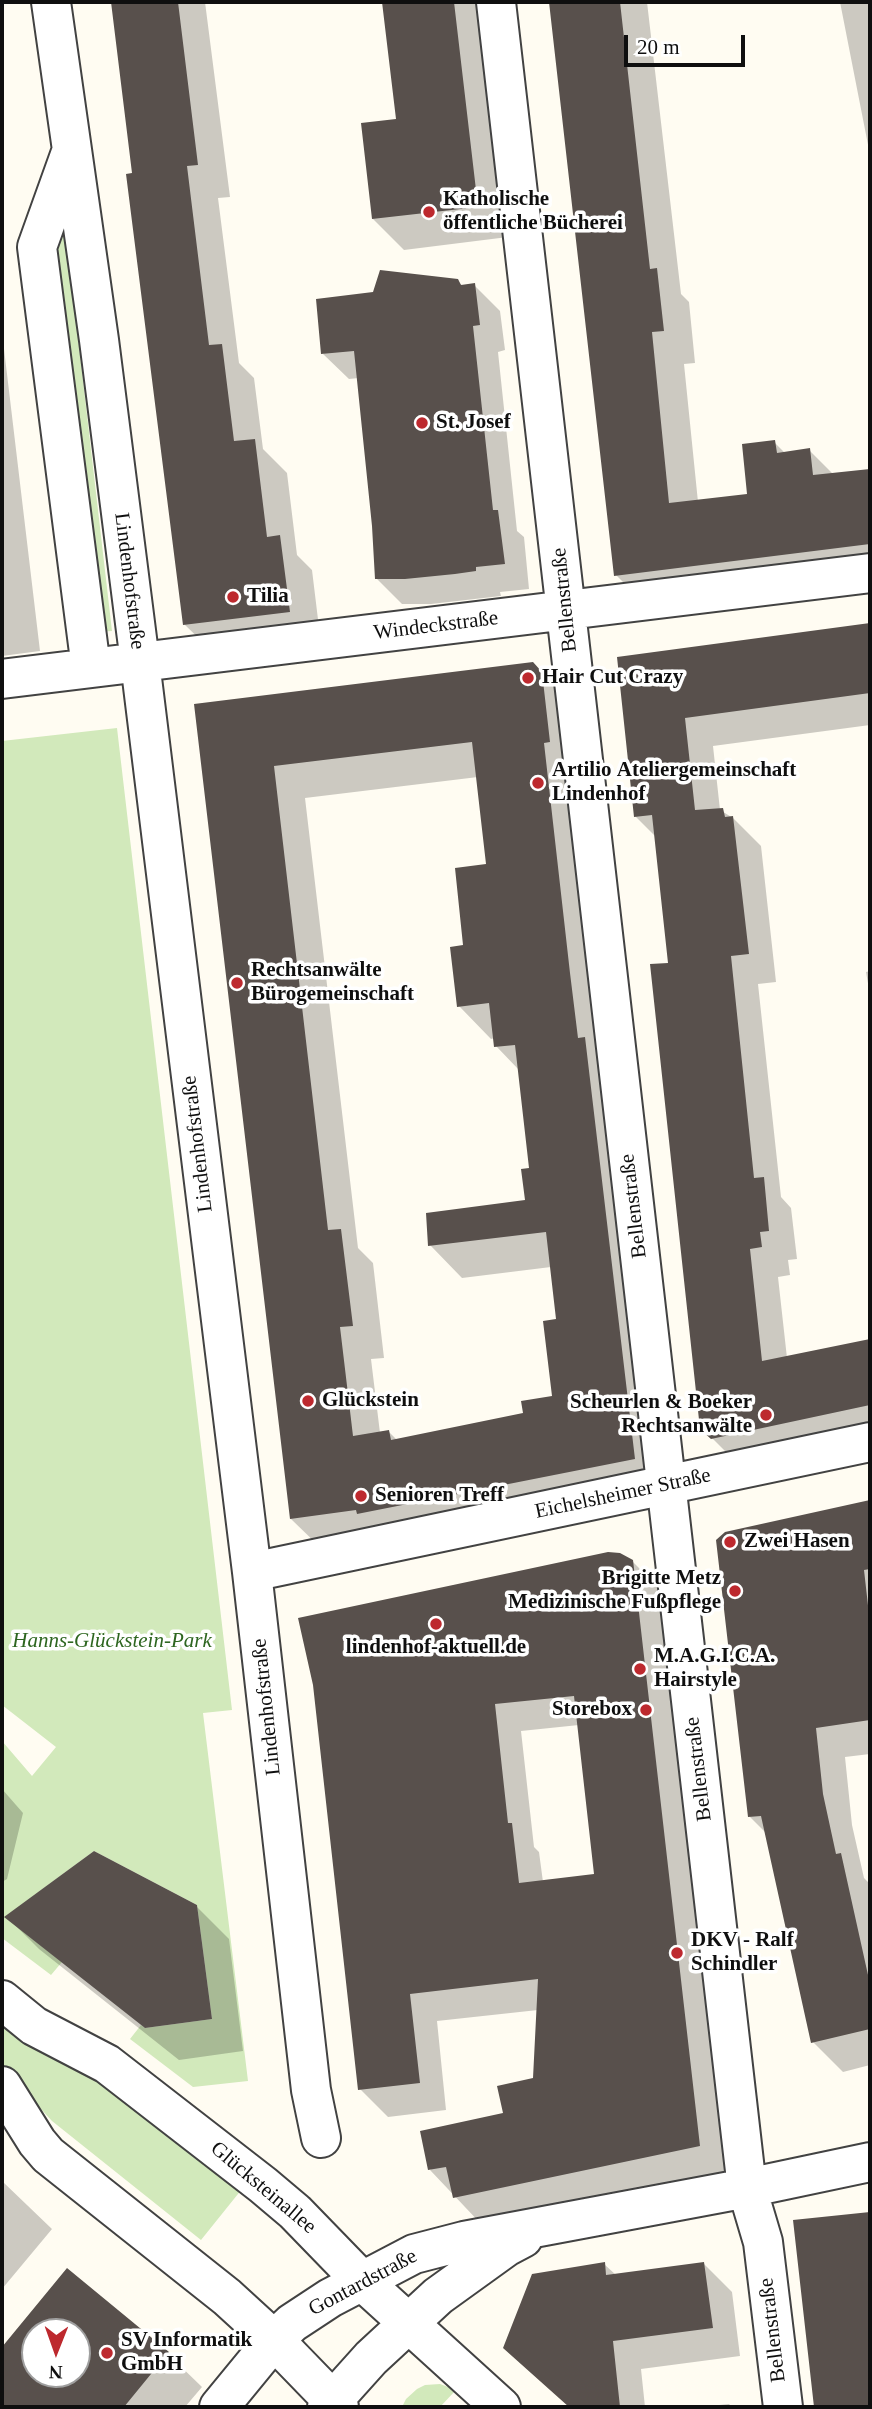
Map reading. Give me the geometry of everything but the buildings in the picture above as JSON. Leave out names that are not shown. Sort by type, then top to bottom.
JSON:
[{"type":"street","name":"Lindenhofstraße","points":[[51,2],[140,662],[311,2090],[321,2138]]},
{"type":"street","name":"Bellenstraße","points":[[496,2],[747,2188],[763,2242],[783,2407]]},
{"type":"street","name":"Lindenhofstraße","points":[[72,150],[37,247],[91,668]]},
{"type":"street","name":"Windeckstraße","points":[[2,679],[870,573]]},
{"type":"street","name":"Eichelsheimer Straße","points":[[251,1573],[870,1442]]},
{"type":"street","name":"Glücksteinallee","points":[[2,2000],[34,2026],[107,2064],[263,2185],[295,2212],[361,2280],[501,2407]]},
{"type":"street","points":[[2,2086],[48,2155],[227,2297],[274,2340],[333,2405]]},
{"type":"street","name":"Gontardstraße","points":[[219,2407],[274,2340],[315,2306],[399,2261],[427,2250],[870,2162]]},
{"type":"street","name":"Gontardstraße","points":[[333,2405],[371,2358],[438,2296],[506,2247],[546,2226]]},
{"type":"green space","points":[[63,208],[112,631],[96,632],[51,249]]},
{"type":"green space","name":"Hanns-Glückstein-Park","points":[[117,728],[232,1710],[203,1713],[248,2081],[193,2087],[130,2039],[141,2025],[145,2028],[212,2019],[197,1905],[94,1851],[5,1917],[62,1962],[51,1975],[2,1938],[2,1741],[32,1776],[56,1747],[2,1705],[2,741]]},
{"type":"green space","points":[[2,2012],[246,2184],[201,2240],[52,2121],[40,2108],[2,2064]]},
{"type":"green space","points":[[440,2384],[456,2390],[440,2407],[402,2407],[417,2389],[425,2385]]},
{"type":"place","name":"Katholische öffentliche Bücherei","points":[[429,212]]},
{"type":"place","name":"St. Josef","points":[[422,423]]},
{"type":"place","name":"Tilia","points":[[233,597]]},
{"type":"place","name":"Hair Cut Crazy","points":[[528,678]]},
{"type":"place","name":"Artilio Ateliergemeinschaft Lindenhof","points":[[538,783]]},
{"type":"place","name":"Rechtsanwälte Bürogemeinschaft","points":[[237,983]]},
{"type":"place","name":"Glückstein","points":[[308,1401]]},
{"type":"place","name":"Scheurlen & Boeker Rechtsanwälte","points":[[766,1415]]},
{"type":"place","name":"Senioren Treff","points":[[361,1496]]},
{"type":"place","name":"Zwei Hasen","points":[[730,1542]]},
{"type":"place","name":"Brigitte Metz Medizinische Fußpflege","points":[[735,1591]]},
{"type":"place","name":"lindenhof-aktuell.de","points":[[436,1624]]},
{"type":"place","name":"M.A.G.I.C.A. Hairstyle","points":[[640,1669]]},
{"type":"place","name":"Storebox","points":[[646,1710]]},
{"type":"place","name":"DKV - Ralf Schindler","points":[[677,1953]]},
{"type":"place","name":"SV Informatik GmbH","points":[[107,2353]]}]
